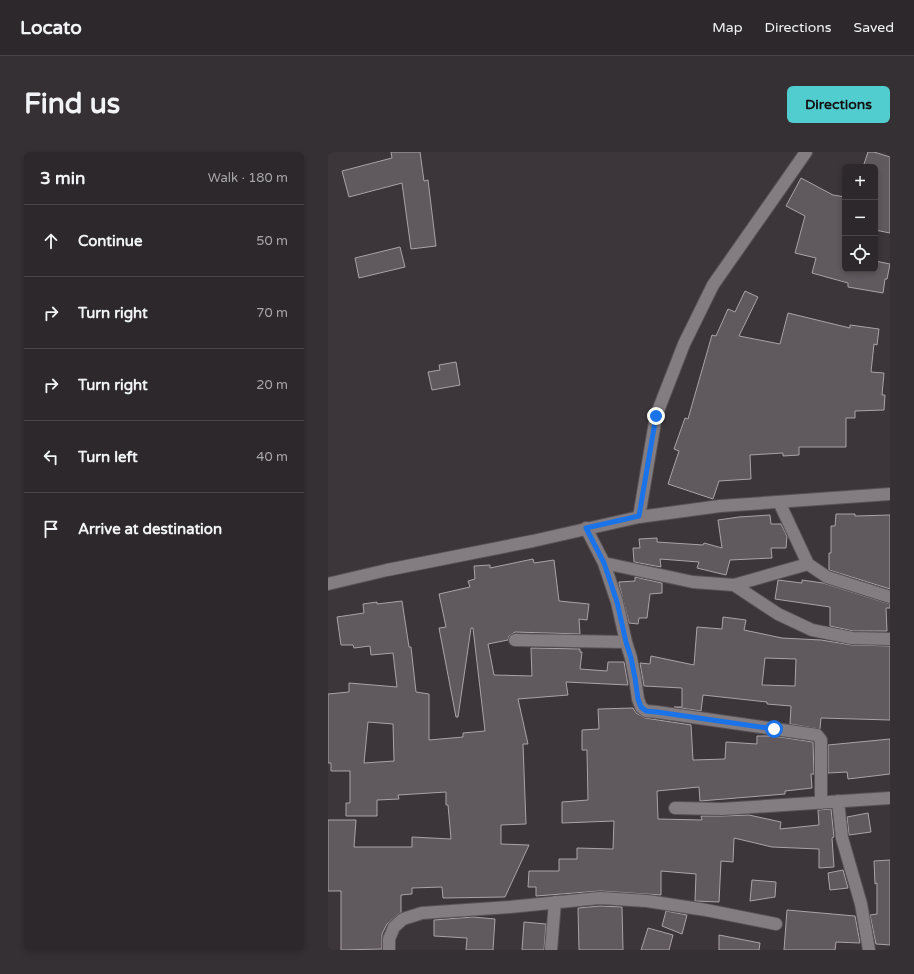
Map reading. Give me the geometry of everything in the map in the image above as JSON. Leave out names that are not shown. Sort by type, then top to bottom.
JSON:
[{"type":"street","points":[[639,516],[656,416],[684,344],[713,285],[806,152]]},
{"type":"street","points":[[328,584],[387,570],[533,541],[639,516],[720,506],[890,494]]},
{"type":"street","points":[[779,502],[808,564],[827,577],[890,597]]},
{"type":"street","points":[[586,528],[604,563],[617,602],[641,707],[646,711],[817,735],[820,740],[821,803]]},
{"type":"street","points":[[604,563],[693,582],[734,585],[808,564]]},
{"type":"street","points":[[734,585],[778,614],[812,630],[852,638],[890,638]]},
{"type":"street","points":[[516,640],[626,642]]},
{"type":"street","points":[[675,808],[722,809],[890,798]]},
{"type":"street","points":[[838,801],[842,838],[861,904],[869,950]]},
{"type":"street","points":[[389,950],[389,939],[394,927],[403,919],[422,914],[600,898],[647,900],[776,924]]},
{"type":"street","points":[[551,950],[555,902]]},
{"type":"building","points":[[391,152],[420,152],[424,181],[428,180],[436,246],[411,249],[402,183],[349,197],[342,171],[392,158]]},
{"type":"building","points":[[868,152],[874,152],[890,157],[890,233],[878,231],[878,164],[864,164]]},
{"type":"building","points":[[801,178],[833,195],[842,196],[842,272],[878,272],[878,262],[890,264],[887,279],[885,279],[883,293],[848,287],[848,283],[812,273],[816,258],[795,253],[805,216],[786,206]]},
{"type":"building","points":[[400,247],[405,267],[359,278],[355,258]]},
{"type":"building","points":[[745,291],[758,297],[739,336],[780,344],[788,313],[850,328],[850,325],[879,329],[877,345],[874,344],[871,372],[884,373],[882,395],[885,395],[884,410],[855,411],[855,418],[846,418],[846,447],[799,447],[799,455],[783,456],[783,453],[750,455],[751,479],[719,481],[713,499],[668,484],[679,451],[674,449],[685,418],[688,419],[712,335],[716,336],[728,309],[735,312]]},
{"type":"building","points":[[456,362],[460,385],[432,390],[428,372],[440,370],[439,365]]},
{"type":"building","points":[[836,514],[855,514],[855,516],[890,515],[890,589],[829,570],[829,553],[831,553],[831,526],[835,526]]},
{"type":"building","points":[[770,515],[771,524],[781,524],[787,536],[786,548],[771,548],[772,558],[730,560],[726,575],[697,568],[699,562],[660,559],[661,567],[634,562],[633,548],[640,548],[639,539],[657,538],[657,542],[703,545],[704,543],[722,548],[718,520]]},
{"type":"building","points":[[533,559],[534,563],[554,560],[559,601],[589,604],[587,620],[579,619],[580,634],[515,632],[509,636],[508,640],[488,644],[494,675],[532,676],[531,648],[580,649],[580,652],[582,652],[580,669],[607,671],[608,662],[624,662],[628,685],[566,682],[568,695],[518,699],[528,744],[523,744],[526,824],[501,825],[501,844],[529,845],[505,897],[443,898],[442,887],[412,888],[412,894],[401,895],[401,912],[387,924],[382,934],[382,949],[341,950],[341,891],[328,891],[328,820],[356,820],[354,847],[412,847],[412,837],[451,839],[448,805],[446,805],[446,792],[398,795],[399,799],[377,800],[377,816],[346,816],[346,803],[350,803],[350,771],[331,771],[331,763],[328,763],[328,694],[349,692],[349,683],[397,687],[393,653],[371,655],[370,646],[354,648],[353,645],[341,645],[337,617],[364,613],[363,604],[402,601],[409,647],[411,647],[416,692],[429,694],[429,740],[463,737],[463,733],[485,731],[473,628],[471,628],[458,717],[456,717],[439,628],[446,627],[439,594],[470,587],[468,581],[475,579],[474,566],[490,565],[490,568]],"holes":[[[368,722],[393,724],[394,761],[364,763]]]},
{"type":"building","points":[[635,577],[662,583],[662,593],[650,594],[647,618],[639,618],[638,624],[629,623],[619,584],[619,582],[635,581]]},
{"type":"building","points":[[778,580],[802,583],[802,580],[823,583],[890,604],[890,608],[886,608],[887,631],[853,631],[830,626],[830,607],[775,599]]},
{"type":"building","points":[[723,617],[746,620],[744,630],[782,638],[821,640],[852,645],[890,646],[890,720],[821,718],[820,729],[790,724],[791,706],[703,695],[701,711],[674,707],[682,707],[682,688],[644,686],[640,663],[650,664],[651,656],[694,665],[697,627],[722,629]],"holes":[[[765,658],[796,659],[795,686],[762,685]]]},
{"type":"building","points":[[633,708],[636,713],[645,718],[691,725],[693,760],[725,759],[726,742],[757,744],[757,736],[773,736],[813,742],[814,774],[811,774],[812,788],[785,791],[785,794],[700,801],[699,787],[657,791],[658,819],[702,820],[701,816],[749,815],[781,822],[780,829],[819,825],[818,810],[831,809],[834,837],[832,838],[834,867],[819,868],[819,849],[772,847],[734,838],[733,862],[721,861],[719,902],[695,901],[696,874],[661,871],[661,895],[600,891],[536,896],[536,887],[528,887],[529,871],[559,871],[559,859],[577,859],[577,848],[613,849],[614,821],[562,823],[562,802],[588,800],[587,750],[582,750],[582,730],[599,729],[598,709]]},
{"type":"building","points":[[890,739],[890,774],[848,779],[847,772],[828,773],[828,745]]},
{"type":"building","points":[[868,813],[871,832],[849,835],[847,817]]},
{"type":"building","points":[[890,860],[890,945],[876,944],[870,915],[877,914],[877,883],[875,884],[874,861]]},
{"type":"building","points":[[843,870],[848,888],[830,890],[828,873]]},
{"type":"building","points":[[752,880],[776,882],[775,897],[750,901]]},
{"type":"building","points":[[600,906],[622,907],[623,950],[579,950],[578,908]]},
{"type":"building","points":[[787,910],[855,916],[860,943],[836,942],[835,950],[784,950]]},
{"type":"building","points":[[666,911],[687,915],[682,934],[662,926]]},
{"type":"building","points":[[473,917],[495,919],[493,950],[466,950],[467,938],[434,936],[434,920]]},
{"type":"building","points":[[524,922],[546,924],[544,950],[522,950]]},
{"type":"building","points":[[648,928],[673,935],[669,950],[641,950]]},
{"type":"building","points":[[719,935],[760,943],[759,950],[719,950]]},
{"type":"route","points":[[656,416],[639,516],[586,528],[604,563],[617,602],[641,707],[646,711],[774,729]]}]
